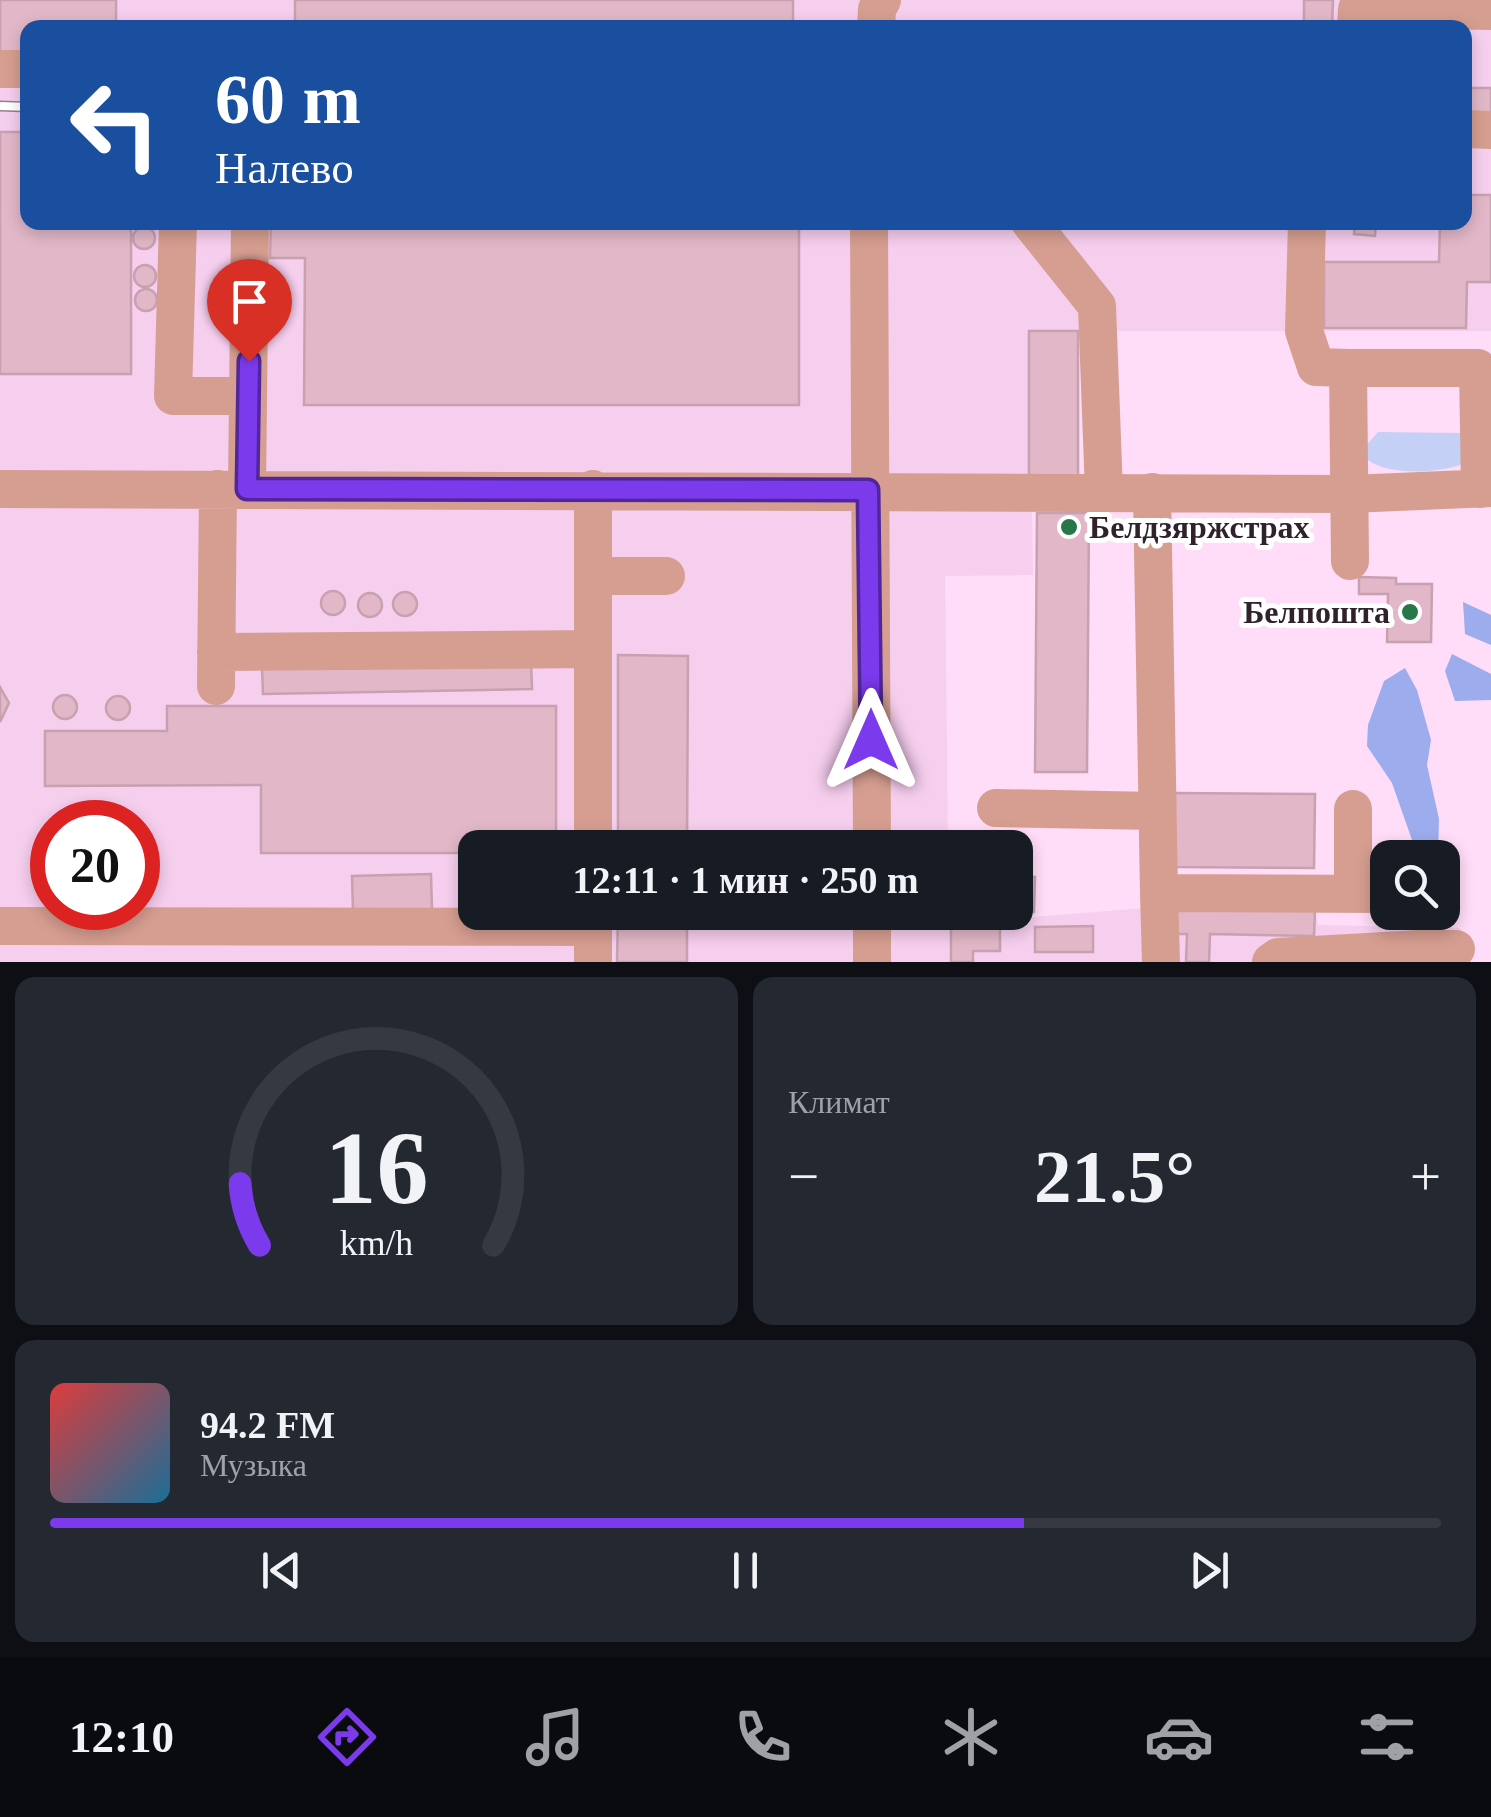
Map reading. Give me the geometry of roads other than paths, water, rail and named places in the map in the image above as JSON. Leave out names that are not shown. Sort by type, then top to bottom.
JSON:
[{"type":"lane","points":[[1356,20],[1357,9],[1490,11]]},
{"type":"lane","points":[[178,230],[174,396],[248,396]]},
{"type":"lane","points":[[250,230],[248,396],[232,489],[216,669],[593,649]]},
{"type":"lane","points":[[869,230],[872,830]]},
{"type":"lane","points":[[1036,230],[1097,306],[1104,492]]},
{"type":"lane","points":[[0,489],[1350,494],[1486,488],[1484,368],[1316,368],[1304,331],[1307,230]]},
{"type":"lane","points":[[1348,368],[1350,560]]},
{"type":"lane","points":[[593,489],[593,830]]},
{"type":"lane","points":[[1152,492],[1161,962]]},
{"type":"lane","points":[[593,576],[666,576]]},
{"type":"lane","points":[[996,808],[1156,810]]},
{"type":"lane","points":[[1159,893],[1370,894],[1352,809]]},
{"type":"lane","points":[[0,926],[401,944],[593,934]]},
{"type":"lane","points":[[872,930],[872,962]]},
{"type":"lane","points":[[1271,962],[1278,956],[1432,953]]},
{"type":"railway","points":[[0,106],[20,107]]},
{"type":"place","name":"Белдзяржстрах","points":[[1069,527]]},
{"type":"place","name":"Белпошта","points":[[1410,612]]}]
